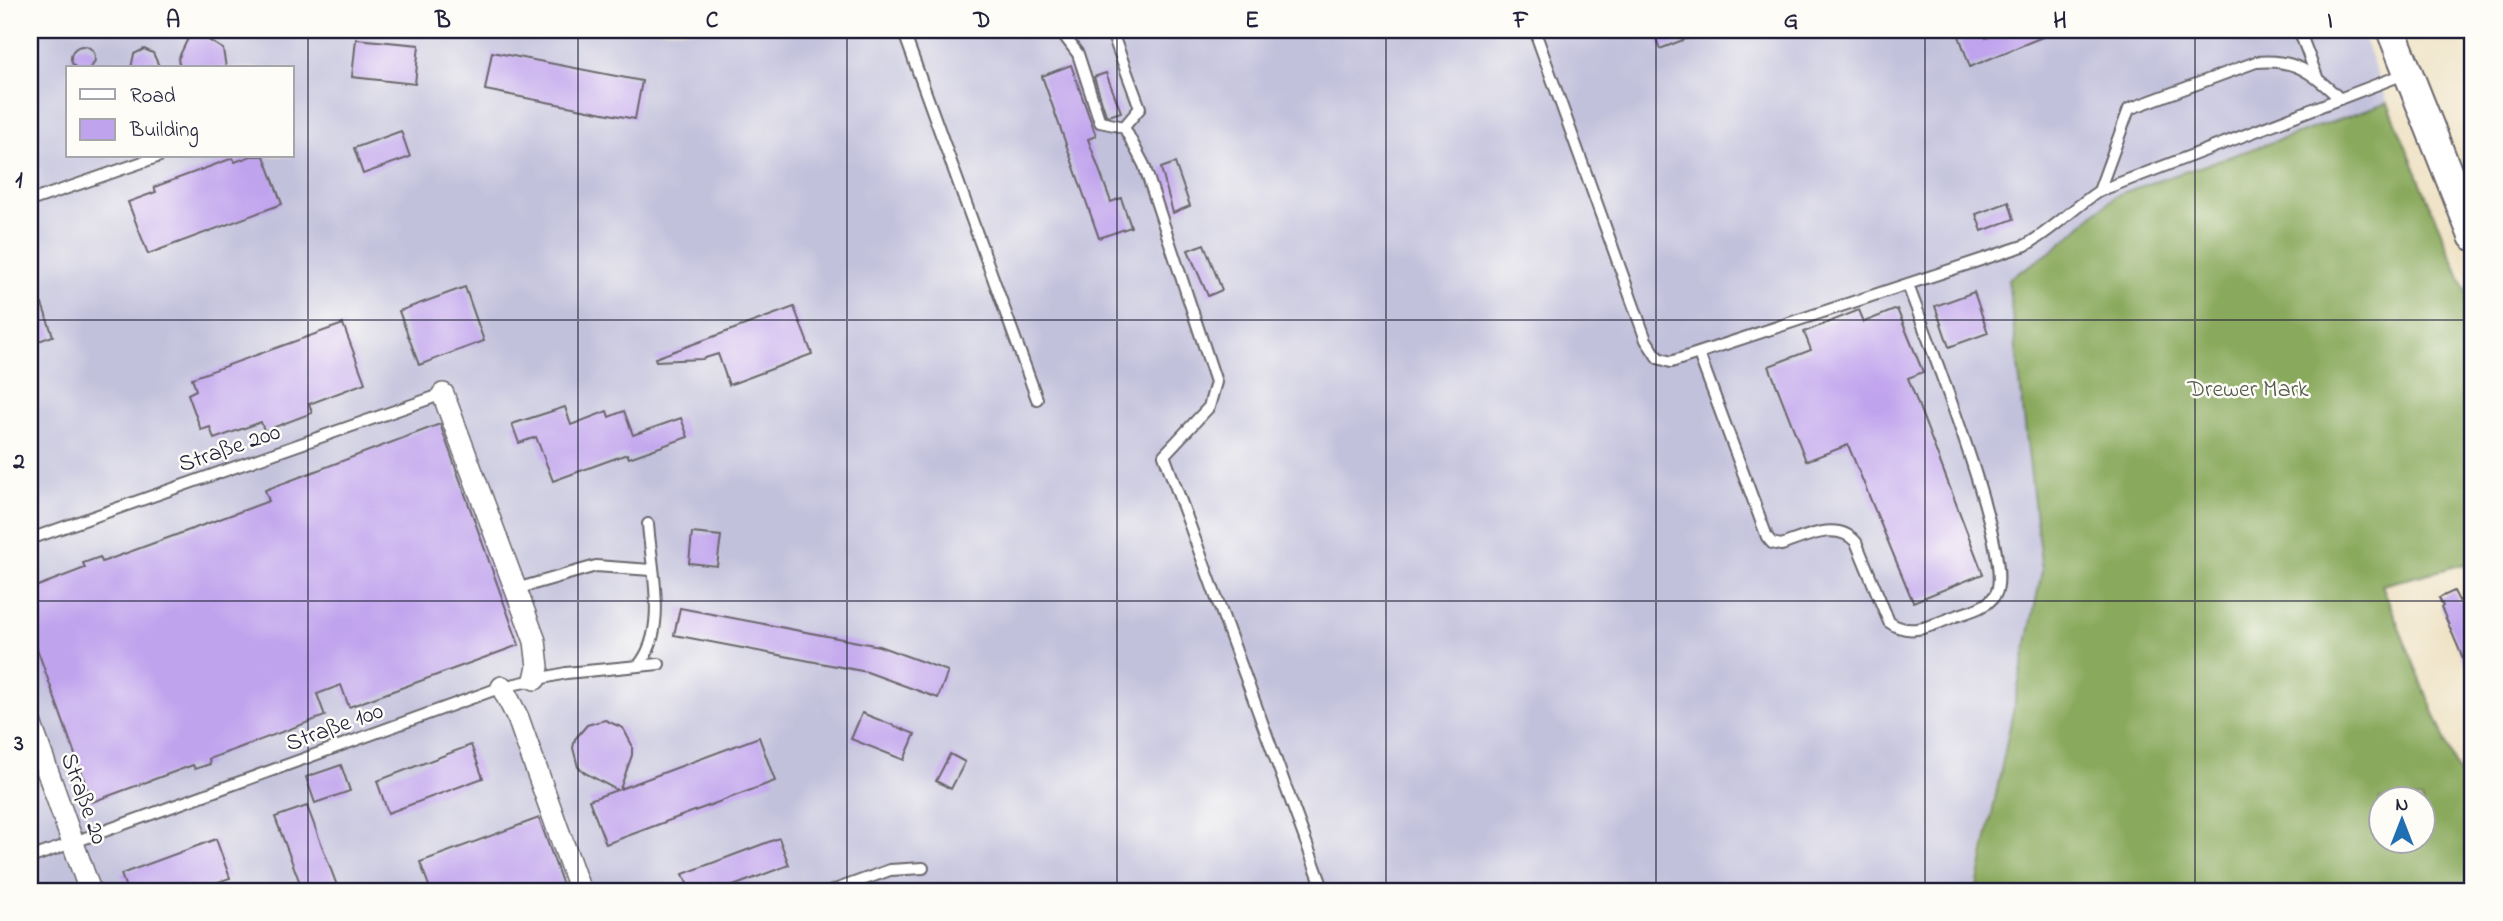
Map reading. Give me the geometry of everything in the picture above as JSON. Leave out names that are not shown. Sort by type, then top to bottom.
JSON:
[{"type":"main road","points":[[2391,30],[2473,236]]},
{"type":"street","points":[[443,394],[535,641],[538,667],[535,679]]},
{"type":"street","points":[[502,687],[518,718],[580,891]]},
{"type":"street","name":"Straße 20","points":[[30,722],[90,891]]},
{"type":"lane","points":[[903,30],[1037,399]]},
{"type":"lane","points":[[1060,30],[1078,54],[1100,122],[1124,127]]},
{"type":"lane","points":[[1111,30],[1140,108],[1124,127]]},
{"type":"lane","points":[[2299,30],[2317,77]]},
{"type":"lane","points":[[1538,40],[1646,340],[1653,352],[1663,361],[1671,362],[2026,245],[2052,230],[2078,205],[2099,191],[2407,73]]},
{"type":"lane","points":[[2099,191],[2129,108],[2256,62],[2278,60],[2317,77],[2340,99]]},
{"type":"lane","points":[[1124,127],[1144,165],[1216,382],[1209,407],[1170,446],[1164,456],[1324,891]]},
{"type":"lane","points":[[30,201],[154,158]]},
{"type":"lane","points":[[1699,354],[1766,537],[1772,543],[1781,545],[1838,529],[1848,533],[1856,542],[1889,622],[1910,632],[1944,621],[1983,606],[1995,596],[2000,576],[1978,483],[1908,285]]},
{"type":"lane","name":"Straße 200","points":[[30,539],[443,394]]},
{"type":"lane","points":[[638,666],[649,654],[656,619],[648,524]]},
{"type":"lane","points":[[516,589],[596,566],[652,570]]},
{"type":"lane","name":"Straße 100","points":[[30,858],[502,687],[535,679],[659,664]]},
{"type":"lane","points":[[832,891],[890,870],[923,868]]},
{"type":"shaded area","points":[[30,30],[2361,30],[2388,103],[2187,169],[2065,241],[2008,279],[2042,571],[1974,891],[30,891]]},
{"type":"green space","name":"Drewer Mark","points":[[2388,103],[2473,309],[2473,562],[2382,585],[2473,809],[2473,891],[1976,891],[2042,571],[2008,279],[2057,246],[2119,194]]},
{"type":"building","points":[[192,30],[223,49],[226,66],[180,66],[178,59]]},
{"type":"building","points":[[1653,30],[1706,30],[1706,31],[1660,49]]},
{"type":"building","points":[[1957,30],[1983,30],[1986,38],[2007,30],[2057,31],[1970,67]]},
{"type":"building","points":[[356,39],[419,45],[415,84],[352,77]]},
{"type":"building","points":[[79,47],[87,47],[94,54],[91,66],[75,66],[72,62],[72,54]]},
{"type":"building","points":[[144,49],[153,53],[159,66],[131,66],[134,54]]},
{"type":"building","points":[[492,52],[642,81],[635,119],[485,90]]},
{"type":"building","points":[[1071,65],[1096,136],[1088,139],[1111,202],[1121,198],[1131,227],[1099,238],[1042,76]]},
{"type":"building","points":[[1106,73],[1121,112],[1109,116],[1106,115],[1094,77]]},
{"type":"building","points":[[401,131],[410,157],[363,174],[354,148]]},
{"type":"building","points":[[233,158],[235,162],[246,158],[265,158],[282,204],[148,254],[128,202],[156,192],[154,187]]},
{"type":"building","points":[[1175,163],[1190,206],[1173,213],[1161,168]]},
{"type":"building","points":[[2009,202],[2014,219],[1982,231],[1976,214]]},
{"type":"building","points":[[1204,244],[1222,290],[1208,296],[1188,250]]},
{"type":"building","points":[[465,287],[484,341],[419,365],[399,311]]},
{"type":"building","points":[[1974,292],[1988,333],[1949,347],[1935,306]]},
{"type":"building","points":[[42,304],[53,336],[30,344],[30,308]]},
{"type":"building","points":[[794,307],[812,354],[729,385],[718,354],[702,359],[656,361],[655,358]]},
{"type":"building","points":[[1897,309],[1923,372],[1908,378],[1983,574],[1913,602],[1848,445],[1806,461],[1769,366],[1811,350],[1804,332],[1859,310],[1864,322]]},
{"type":"building","points":[[343,324],[365,383],[309,404],[312,413],[264,431],[261,422],[214,439],[210,427],[201,430],[188,394],[196,390],[192,378]]},
{"type":"building","points":[[565,407],[571,425],[607,411],[609,417],[624,411],[633,435],[681,418],[688,437],[629,458],[627,454],[553,481],[536,437],[519,443],[512,424]]},
{"type":"building","points":[[440,424],[519,645],[349,707],[341,685],[317,694],[325,716],[209,759],[210,764],[195,769],[193,765],[92,802],[30,629],[30,589],[85,568],[83,563],[100,557],[102,562],[269,501],[265,490]]},
{"type":"building","points":[[692,533],[721,536],[717,566],[689,563]]},
{"type":"building","points":[[2454,591],[2459,601],[2464,597],[2473,619],[2473,682],[2439,598]]},
{"type":"building","points":[[680,608],[879,646],[948,671],[938,698],[867,672],[674,635]]},
{"type":"building","points":[[862,713],[915,734],[904,760],[851,739]]},
{"type":"building","points":[[605,720],[623,728],[632,745],[632,755],[620,789],[759,737],[775,781],[606,844],[589,800],[617,790],[578,767],[573,748],[575,739],[587,725]]},
{"type":"building","points":[[471,745],[483,778],[388,813],[377,781]]},
{"type":"building","points":[[950,754],[965,762],[951,789],[936,781]]},
{"type":"building","points":[[341,765],[350,791],[315,803],[306,777]]},
{"type":"building","points":[[307,806],[339,891],[303,891],[275,817]]},
{"type":"building","points":[[539,818],[565,891],[431,891],[420,862]]},
{"type":"building","points":[[779,838],[789,865],[720,891],[690,891],[683,874]]},
{"type":"building","points":[[216,839],[230,878],[193,891],[127,891],[121,874]]}]
